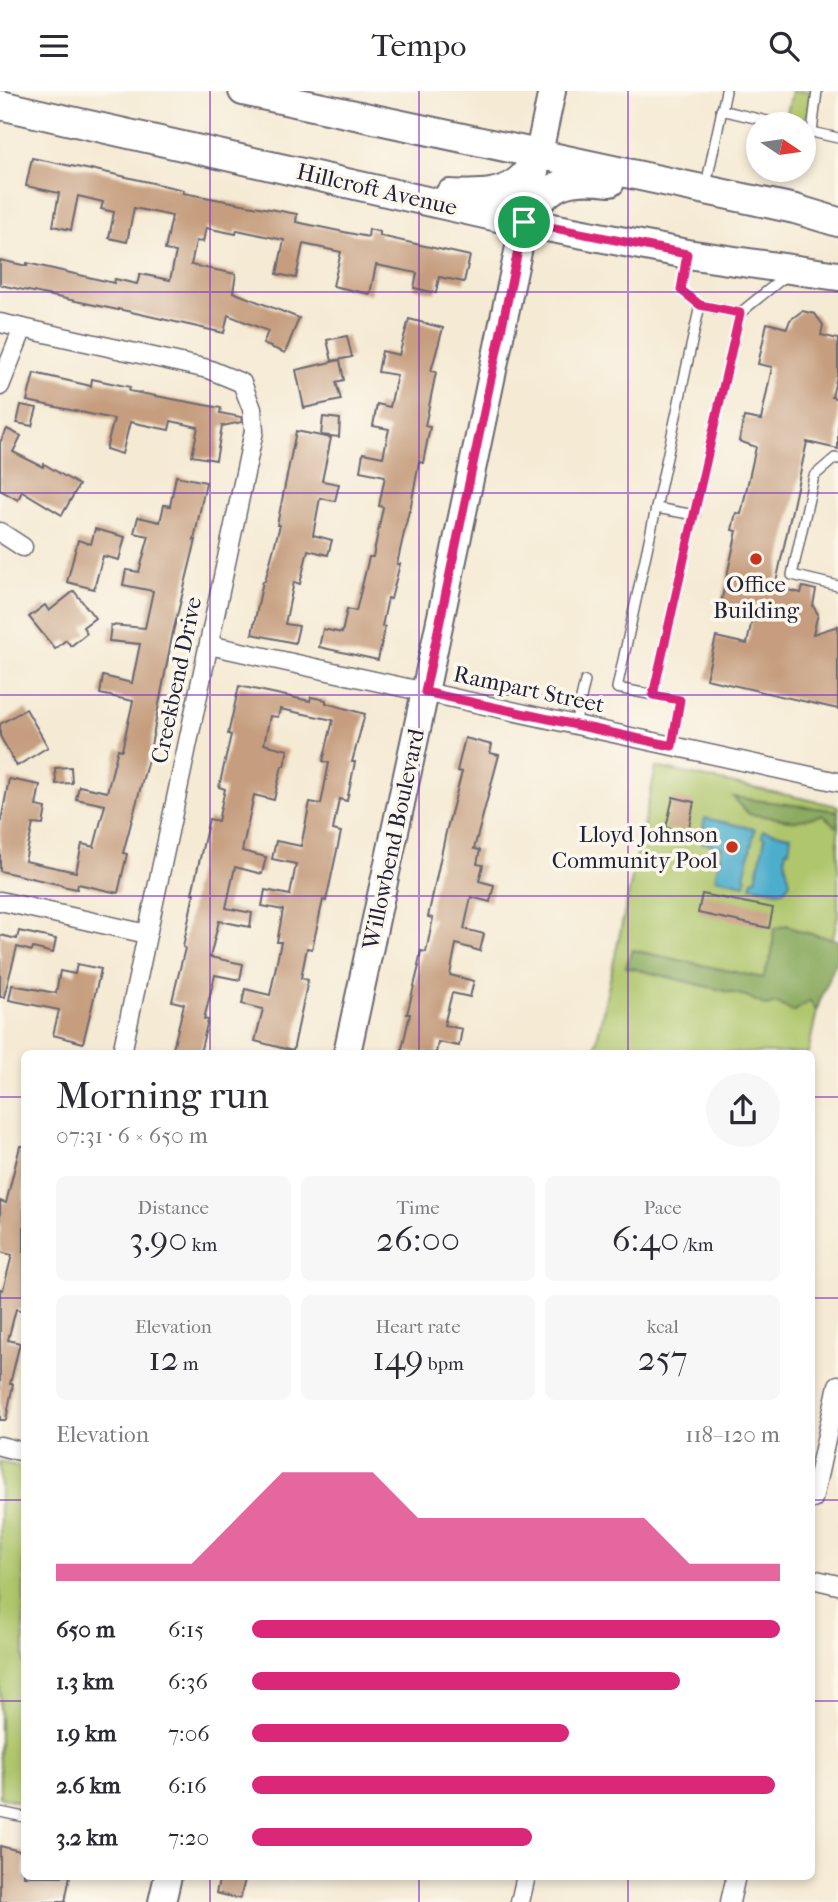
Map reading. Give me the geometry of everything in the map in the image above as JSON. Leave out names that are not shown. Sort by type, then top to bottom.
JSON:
[{"type":"main road","points":[[243,91],[795,209],[838,222]]},
{"type":"main road","name":"Willowbend Boulevard","points":[[347,1050],[552,91]]},
{"type":"main road","name":"Hillcroft Avenue","points":[[0,105],[524,222],[687,254],[838,277]]},
{"type":"main road","points":[[381,190],[489,194],[505,189],[520,179],[538,153]]},
{"type":"main road","points":[[524,222],[540,199],[561,184],[595,180],[673,183]]},
{"type":"main road","points":[[163,1902],[167,1880]]},
{"type":"street","points":[[0,323],[23,328],[0,386]]},
{"type":"street","name":"Creekbend Drive","points":[[23,328],[208,369],[242,383],[252,409],[254,431],[123,1050]]},
{"type":"street","points":[[0,532],[23,547]]},
{"type":"street","name":"Rampart Street","points":[[209,645],[838,782]]},
{"type":"street","points":[[0,901],[147,934]]},
{"type":"street","points":[[815,1490],[838,1385]]},
{"type":"street","points":[[0,1446],[21,1451]]},
{"type":"street","points":[[815,1580],[838,1585]]},
{"type":"street","points":[[520,1902],[525,1880]]},
{"type":"street","points":[[730,1902],[735,1880]]},
{"type":"lane","points":[[705,190],[726,91]]},
{"type":"lane","points":[[812,112],[817,91]]},
{"type":"lane","points":[[721,110],[746,116]]},
{"type":"lane","points":[[816,133],[838,138]]},
{"type":"lane","points":[[687,254],[681,290],[700,305],[740,313]]},
{"type":"lane","points":[[653,695],[740,313],[793,270]]},
{"type":"lane","points":[[672,746],[680,700],[617,688],[700,305]]},
{"type":"lane","points":[[838,459],[835,458],[814,475],[792,575],[838,586]]},
{"type":"lane","points":[[656,508],[695,515]]},
{"type":"lane","points":[[575,725],[585,681]]},
{"type":"lane","points":[[0,1812],[21,1816]]},
{"type":"green space","points":[[792,91],[812,91],[808,112],[787,112]]},
{"type":"green space","points":[[656,767],[838,806],[838,915],[809,1050],[595,1050]]},
{"type":"green space","points":[[733,797],[838,811],[838,828],[823,815],[795,821],[749,814]]},
{"type":"green space","points":[[787,925],[799,931],[838,940],[838,955],[816,1011],[810,1001],[793,1012],[777,1003],[766,1006],[746,996],[626,967],[632,950],[763,978],[772,954],[774,929]]},
{"type":"green space","points":[[0,1462],[21,1467],[21,1802],[0,1797]]},
{"type":"water","points":[[705,818],[755,829],[744,877],[747,878],[745,884],[715,878],[722,847],[700,842]]},
{"type":"water","points":[[763,830],[791,836],[785,858],[790,882],[784,890],[751,886],[753,879],[756,879],[765,838],[762,836]]},
{"type":"building","points":[[32,158],[184,190],[183,193],[297,214],[296,222],[368,237],[369,229],[380,232],[380,236],[470,256],[464,282],[439,277],[436,293],[414,288],[417,273],[376,265],[370,294],[333,286],[341,252],[303,244],[296,278],[277,274],[284,240],[237,230],[236,234],[206,228],[203,242],[196,241],[191,265],[236,274],[233,292],[299,318],[285,353],[263,344],[268,331],[228,315],[224,333],[0,285],[0,260],[27,266],[27,263],[114,283],[115,279],[137,284],[140,274],[170,280],[176,252],[165,250],[172,216],[134,208],[127,242],[109,238],[114,212],[101,209],[103,202],[78,196],[71,230],[53,226],[59,193],[26,186]]},
{"type":"building","points":[[802,311],[815,314],[823,325],[821,335],[838,339],[838,371],[832,397],[838,399],[838,449],[807,442],[775,587],[801,593],[803,587],[816,590],[813,606],[818,614],[813,634],[838,626],[838,709],[706,679],[716,637],[747,644],[753,615],[720,607],[737,531],[732,530],[734,521],[736,513],[741,514],[756,447],[739,441],[744,417],[761,420],[772,367],[758,364],[767,323],[787,328],[790,320]]},
{"type":"building","points":[[409,319],[443,328],[431,371],[436,372],[425,426],[430,427],[423,463],[419,462],[397,564],[400,564],[382,626],[385,627],[378,660],[319,647],[323,629],[342,633],[347,609],[356,611],[369,557],[373,557],[383,507],[379,506],[385,476],[360,471],[363,453],[383,457],[389,429],[373,426],[377,404],[390,407],[397,375],[378,372],[382,351],[399,355]]},
{"type":"building","points":[[347,336],[352,357],[332,361],[327,340]]},
{"type":"building","points":[[340,360],[344,380],[336,382],[341,400],[304,408],[296,370]]},
{"type":"building","points":[[34,373],[91,386],[92,379],[130,387],[129,391],[221,408],[220,413],[241,417],[242,422],[222,426],[216,460],[192,456],[198,427],[171,421],[169,430],[130,422],[122,454],[106,449],[114,419],[27,401]]},
{"type":"building","points":[[21,405],[37,408],[32,426],[17,423]]},
{"type":"building","points":[[323,417],[340,419],[339,437],[321,435]]},
{"type":"building","points":[[7,429],[21,436],[13,452],[43,467],[44,464],[79,485],[62,515],[22,491],[18,500],[0,490],[0,442]]},
{"type":"building","points":[[296,431],[331,438],[322,481],[339,484],[335,501],[320,498],[313,535],[332,540],[328,555],[308,550],[300,584],[294,582],[285,624],[299,626],[295,643],[252,634],[263,581],[280,525],[277,525]]},
{"type":"building","points":[[176,476],[206,482],[149,756],[123,853],[127,854],[118,893],[78,884],[77,889],[0,871],[0,826],[9,779],[40,785],[36,806],[46,808],[43,825],[33,824],[25,861],[76,872],[82,844],[94,847],[105,805],[76,799],[79,786],[107,792],[118,749],[122,750],[133,701],[100,694],[103,676],[132,683],[140,644],[109,641],[111,625],[145,628],[153,591],[123,585],[126,570],[139,572],[149,536],[134,533],[138,517],[160,522],[164,505],[170,506]]},
{"type":"building","points":[[95,529],[125,537],[119,560],[103,556],[94,589],[67,582],[78,540],[91,544]]},
{"type":"building","points":[[74,591],[95,618],[83,627],[87,633],[71,646],[66,640],[55,649],[29,617],[45,605],[49,611]]},
{"type":"building","points":[[239,686],[310,701],[311,697],[326,700],[326,703],[365,714],[352,762],[355,762],[347,801],[339,799],[333,830],[341,832],[326,901],[323,900],[312,949],[307,948],[301,978],[308,980],[293,1050],[255,1041],[263,1009],[242,1004],[245,989],[270,995],[281,942],[277,942],[283,910],[262,906],[265,890],[290,895],[296,864],[272,859],[276,841],[301,846],[310,802],[321,804],[329,763],[323,761],[333,720],[280,709],[278,717],[270,716],[264,744],[288,750],[284,766],[274,800],[254,795],[242,851],[266,857],[262,874],[235,867],[226,908],[252,913],[250,927],[219,921],[210,957],[243,964],[240,980],[215,975],[204,1019],[208,1020],[201,1050],[173,1050],[184,1004],[172,1001],[185,948],[183,947],[192,893],[209,819],[218,821],[225,789],[219,787],[231,735],[228,734]]},
{"type":"building","points":[[26,709],[48,747],[17,766],[0,736],[0,724]]},
{"type":"building","points":[[465,738],[492,745],[490,753],[499,755],[474,849],[480,850],[477,864],[483,865],[479,881],[494,885],[490,902],[471,897],[464,929],[484,934],[480,951],[456,944],[450,975],[474,981],[470,997],[452,993],[444,1025],[462,1029],[459,1046],[438,1042],[437,1050],[402,1050],[421,951],[426,952],[433,918],[428,917],[462,772],[457,771]]},
{"type":"building","points":[[71,767],[72,783],[56,784],[55,768]]},
{"type":"building","points":[[673,797],[694,802],[688,832],[666,828]]},
{"type":"building","points":[[702,894],[773,908],[769,928],[698,913]]},
{"type":"building","points":[[19,931],[56,939],[53,953],[17,947],[4,997],[0,997],[0,935],[17,939]]},
{"type":"building","points":[[77,964],[101,969],[83,1043],[53,1035],[59,1010],[9,1000],[12,985],[56,993],[60,971],[75,974]]},
{"type":"building","points":[[21,1146],[21,1310],[16,1309],[8,1340],[20,1343],[10,1384],[13,1384],[6,1420],[0,1420],[0,1289],[3,1290],[12,1255],[0,1252],[0,1201],[6,1203]]},
{"type":"building","points":[[0,1846],[21,1851],[21,1880],[69,1880],[65,1902],[0,1902]]},
{"type":"building","points":[[219,1880],[245,1880],[240,1899],[216,1893]]},
{"type":"place","name":"Office Building","points":[[756,559]]},
{"type":"place","name":"Lloyd Johnson Community Pool","points":[[732,847]]},
{"type":"route","points":[[524,222],[687,254],[681,290],[700,305],[740,313],[653,695],[680,700],[672,746],[425,692],[524,222]]}]
